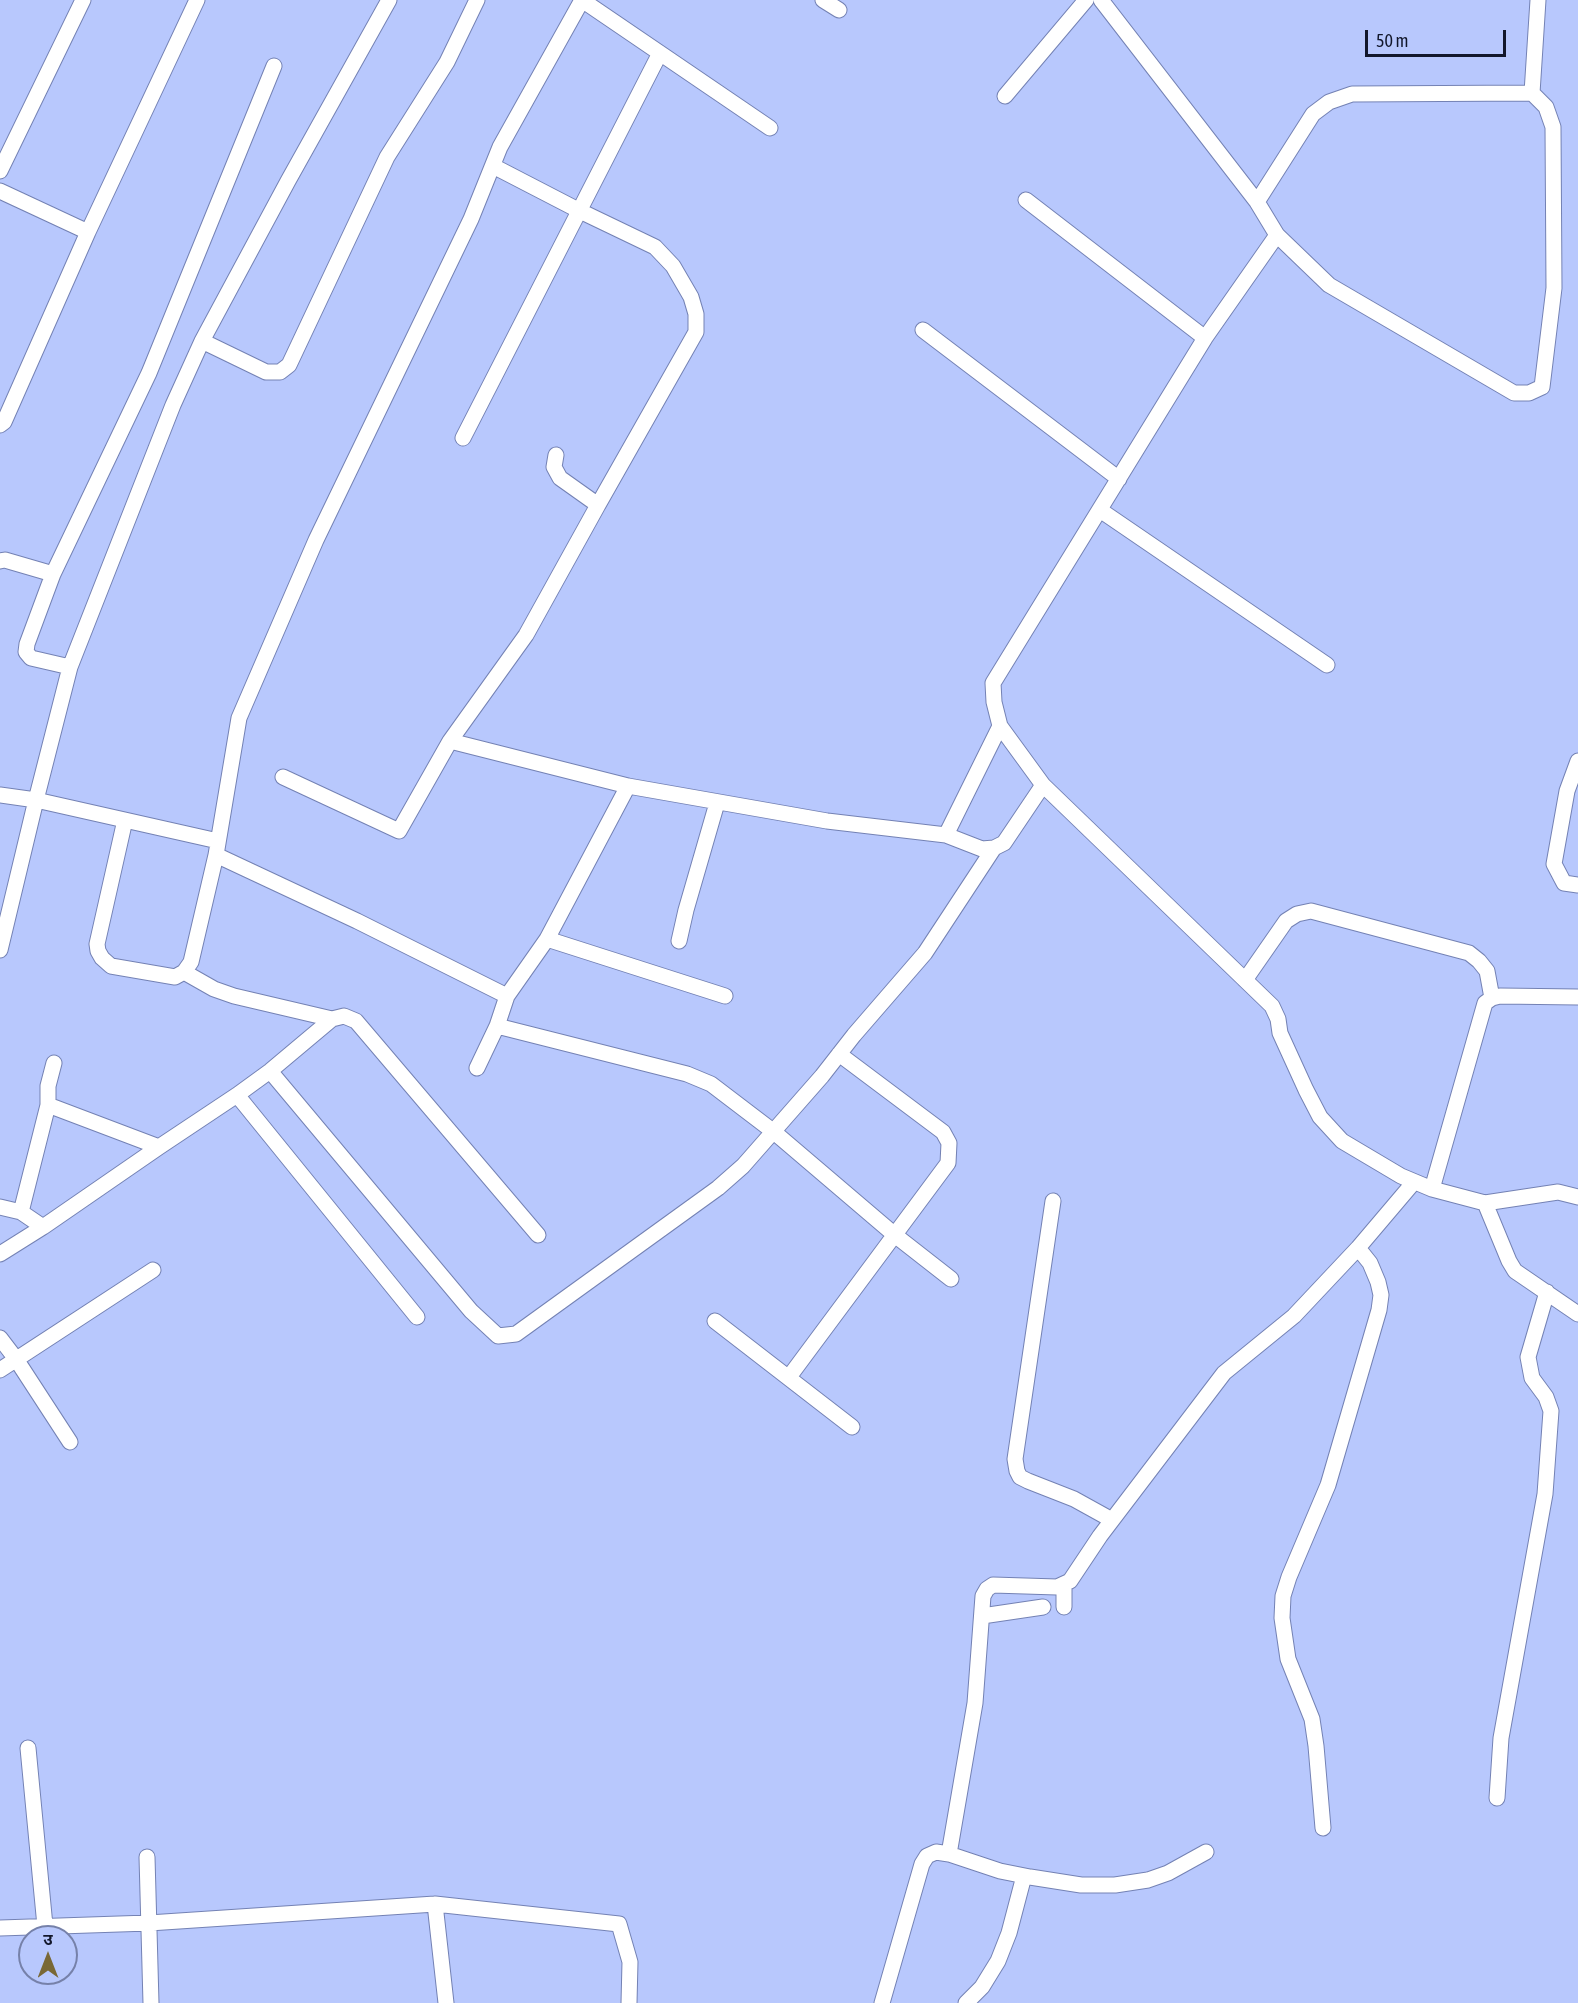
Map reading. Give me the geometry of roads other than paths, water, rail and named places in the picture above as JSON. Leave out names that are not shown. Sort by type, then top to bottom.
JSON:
[{"type":"street","points":[[0,171],[83,0]]},
{"type":"street","points":[[0,425],[4,422],[88,232],[197,0]]},
{"type":"street","points":[[0,950],[70,667],[172,405],[202,341],[389,0]]},
{"type":"street","points":[[202,341],[266,372],[280,372],[289,365],[387,157],[447,62],[477,0]]},
{"type":"street","points":[[125,820],[97,944],[98,951],[111,966],[175,976],[184,972],[191,962],[217,848],[239,718],[316,540],[471,219],[500,147],[582,0],[770,128]]},
{"type":"street","points":[[824,0],[839,10]]},
{"type":"street","points":[[1005,96],[1086,0]]},
{"type":"street","points":[[1101,0],[1257,202],[1276,235],[1329,285],[1514,393],[1529,393],[1542,387],[1554,288],[1552,127],[1546,107],[1532,93],[1352,94],[1329,102],[1313,114],[1257,202]]},
{"type":"street","points":[[1532,93],[1538,0]]},
{"type":"street","points":[[463,438],[660,53]]},
{"type":"street","points":[[70,667],[31,658],[26,652],[27,644],[53,574],[149,373],[274,66]]},
{"type":"street","points":[[283,777],[399,831],[450,741],[526,635],[696,332],[696,314],[691,297],[674,266],[663,253],[493,166]]},
{"type":"street","points":[[0,191],[88,232]]},
{"type":"street","points":[[1026,200],[1205,338]]},
{"type":"street","points":[[1276,235],[1205,338],[993,683],[994,702],[1000,726],[1043,785],[1272,1006],[1278,1019],[1280,1033],[1306,1090],[1320,1117],[1342,1141],[1414,1182],[1485,1203],[1558,1192],[1578,1197]]},
{"type":"street","points":[[924,330],[1119,479]]},
{"type":"street","points":[[556,455],[554,467],[560,478],[598,505]]},
{"type":"street","points":[[1100,510],[1327,665]]},
{"type":"street","points":[[0,561],[5,560],[53,574]]},
{"type":"street","points":[[946,836],[1000,726]]},
{"type":"street","points":[[450,741],[628,786],[827,821],[946,836],[982,849],[994,848],[1004,843],[1043,785]]},
{"type":"street","points":[[1578,762],[1567,791],[1554,864],[1564,883],[1578,885]]},
{"type":"street","points":[[477,1068],[497,1026],[507,996],[547,939],[628,786]]},
{"type":"street","points":[[0,795],[36,800],[125,820],[217,848],[507,996]]},
{"type":"street","points":[[679,941],[717,803]]},
{"type":"street","points":[[270,1071],[471,1311],[498,1336],[516,1334],[718,1188],[743,1166],[925,953],[994,848]]},
{"type":"street","points":[[1245,980],[1286,921],[1297,914],[1311,911],[1469,953],[1479,960],[1487,971],[1492,998]]},
{"type":"street","points":[[547,939],[724,996]]},
{"type":"street","points":[[184,972],[214,989],[234,996],[332,1019]]},
{"type":"street","points":[[1432,1189],[1485,1002],[1500,996],[1578,997]]},
{"type":"street","points":[[0,1254],[237,1095],[270,1071],[332,1019],[344,1016],[356,1021],[538,1235]]},
{"type":"street","points":[[497,1026],[687,1074],[711,1084],[774,1132],[896,1236],[951,1279]]},
{"type":"street","points":[[789,1377],[948,1163],[949,1143],[943,1132],[839,1054]]},
{"type":"street","points":[[21,1212],[48,1105],[48,1086],[54,1063]]},
{"type":"street","points":[[237,1095],[417,1317]]},
{"type":"street","points":[[48,1105],[159,1147]]},
{"type":"street","points":[[950,1854],[975,1703],[983,1596],[987,1589],[993,1585],[1057,1587],[1070,1581],[1112,1520],[1224,1373],[1294,1316],[1358,1248],[1414,1182]]},
{"type":"street","points":[[1053,1201],[1014,1459],[1020,1477],[1074,1499],[1112,1520]]},
{"type":"street","points":[[1485,1203],[1509,1262],[1515,1271],[1578,1314]]},
{"type":"street","points":[[0,1207],[21,1212],[43,1227]]},
{"type":"street","points":[[1323,1828],[1317,1746],[1312,1719],[1288,1659],[1282,1618],[1283,1596],[1329,1485],[1379,1310],[1381,1295],[1378,1281],[1370,1263],[1358,1248]]},
{"type":"street","points":[[0,1370],[153,1270]]},
{"type":"street","points":[[1497,1798],[1501,1738],[1545,1494],[1551,1411],[1546,1397],[1532,1378],[1528,1357],[1547,1292]]},
{"type":"street","points":[[715,1321],[852,1427]]},
{"type":"street","points":[[0,1338],[70,1442]]},
{"type":"street","points":[[1064,1585],[1064,1607]]},
{"type":"street","points":[[982,1616],[1043,1607]]},
{"type":"street","points":[[28,1748],[45,1925]]},
{"type":"street","points":[[882,2003],[922,1864],[927,1856],[936,1852],[950,1854],[1024,1876],[1081,1885],[1115,1885],[1148,1880],[1168,1873],[1206,1852]]},
{"type":"street","points":[[147,1857],[151,2003]]},
{"type":"street","points":[[966,2003],[982,1987],[998,1961],[1009,1933],[1024,1876]]},
{"type":"street","points":[[78,1925],[149,1923],[435,1904],[619,1924],[630,1962],[629,2003]]},
{"type":"street","points":[[435,1904],[446,2003],[450,2003]]},
{"type":"street","points":[[0,1928],[18,1927]]}]
